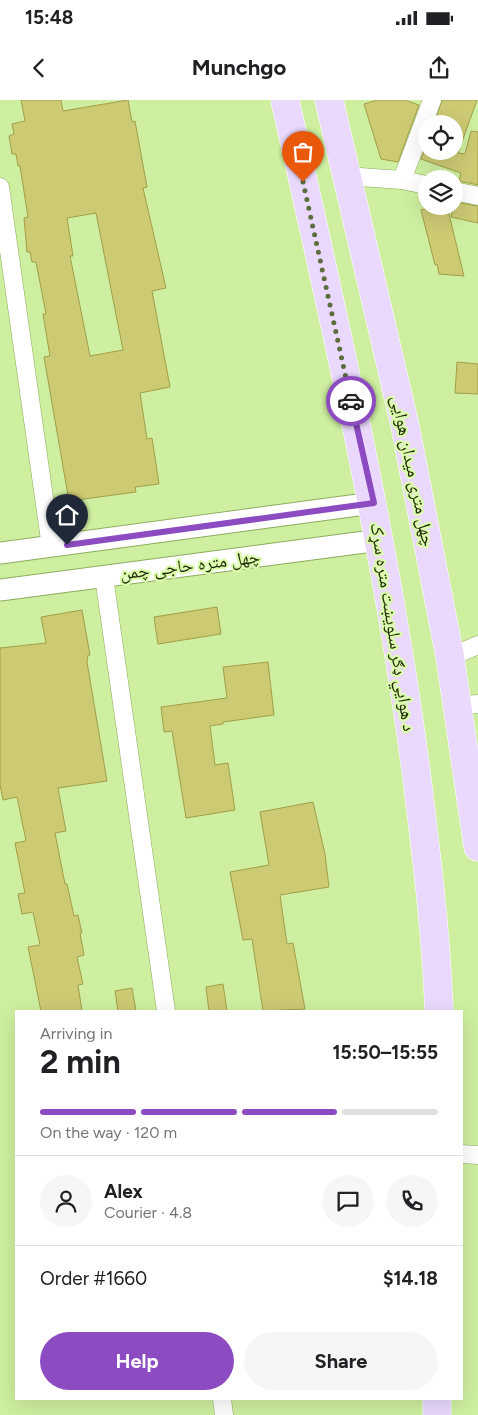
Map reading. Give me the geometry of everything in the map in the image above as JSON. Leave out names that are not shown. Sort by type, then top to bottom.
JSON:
[{"type":"main road","name":"د هوايي ډګر سلویښت متره سړک","points":[[285,100],[374,503],[410,727],[430,880],[439,1010]]},
{"type":"main road","name":"چهل متری میدان هوایی","points":[[329,100],[405,426],[450,657],[468,704],[478,846]]},
{"type":"main road","points":[[437,1415],[438,1400]]},
{"type":"street","points":[[402,180],[432,100]]},
{"type":"street","points":[[346,176],[402,180],[418,183]]},
{"type":"street","points":[[0,187],[51,547]]},
{"type":"street","points":[[463,193],[478,196]]},
{"type":"street","name":"چهل متره حاجی چمن","points":[[0,554],[374,503]]},
{"type":"street","name":"چهل متره حاجی چمن","points":[[0,590],[380,540]]},
{"type":"street","points":[[104,577],[166,1010]]},
{"type":"street","points":[[450,657],[478,645]]},
{"type":"street","points":[[463,1154],[478,1155]]},
{"type":"street","points":[[222,1400],[224,1415]]},
{"type":"building","points":[[21,100],[61,100],[63,111],[128,100],[132,122],[135,121],[147,187],[143,188],[166,288],[152,291],[170,387],[140,393],[147,439],[152,438],[159,484],[135,487],[136,492],[69,501],[44,357],[50,356],[43,314],[46,314],[36,262],[32,262],[30,252],[27,252],[24,218],[28,217],[20,166],[18,166],[16,154],[12,154],[9,136],[14,134],[12,124],[25,121]],"holes":[[[96,213],[123,350],[90,356],[70,256],[73,256],[67,218]]]},
{"type":"building","points":[[377,100],[405,100],[419,105],[398,162],[381,159],[364,104]]},
{"type":"building","points":[[442,100],[477,100],[463,139],[463,115],[437,115]]},
{"type":"building","points":[[471,131],[478,132],[478,185],[463,182],[463,170],[452,170],[424,160],[463,160],[463,154],[465,154]]},
{"type":"building","points":[[463,204],[478,206],[478,223],[451,217],[451,215],[463,215]]},
{"type":"building","points":[[422,215],[449,215],[464,276],[439,274],[437,264],[435,265]]},
{"type":"building","points":[[457,362],[478,364],[478,394],[455,393]]},
{"type":"building","points":[[217,607],[221,634],[158,644],[154,617]]},
{"type":"building","points":[[82,610],[90,655],[88,655],[87,662],[107,781],[58,788],[66,831],[55,833],[65,884],[67,884],[74,916],[78,915],[82,933],[80,933],[84,955],[77,957],[83,984],[78,985],[82,1010],[41,1010],[28,947],[40,945],[33,912],[22,914],[18,894],[25,893],[15,843],[26,841],[17,797],[3,800],[0,784],[0,648],[46,643],[41,617]]},
{"type":"building","points":[[268,662],[274,715],[223,722],[223,724],[210,726],[215,765],[228,763],[235,810],[186,818],[172,731],[164,732],[161,707],[227,698],[223,667]]},
{"type":"building","points":[[313,802],[325,854],[329,887],[280,895],[287,944],[293,943],[305,1009],[263,1010],[252,939],[243,940],[230,872],[269,865],[260,812]]},
{"type":"building","points":[[223,984],[227,1010],[209,1010],[206,987]]},
{"type":"building","points":[[132,988],[136,1010],[118,1010],[115,991]]},
{"type":"way so far","points":[[303,182],[351,401]]},
{"type":"route","points":[[67,545],[374,503],[351,401]]}]
